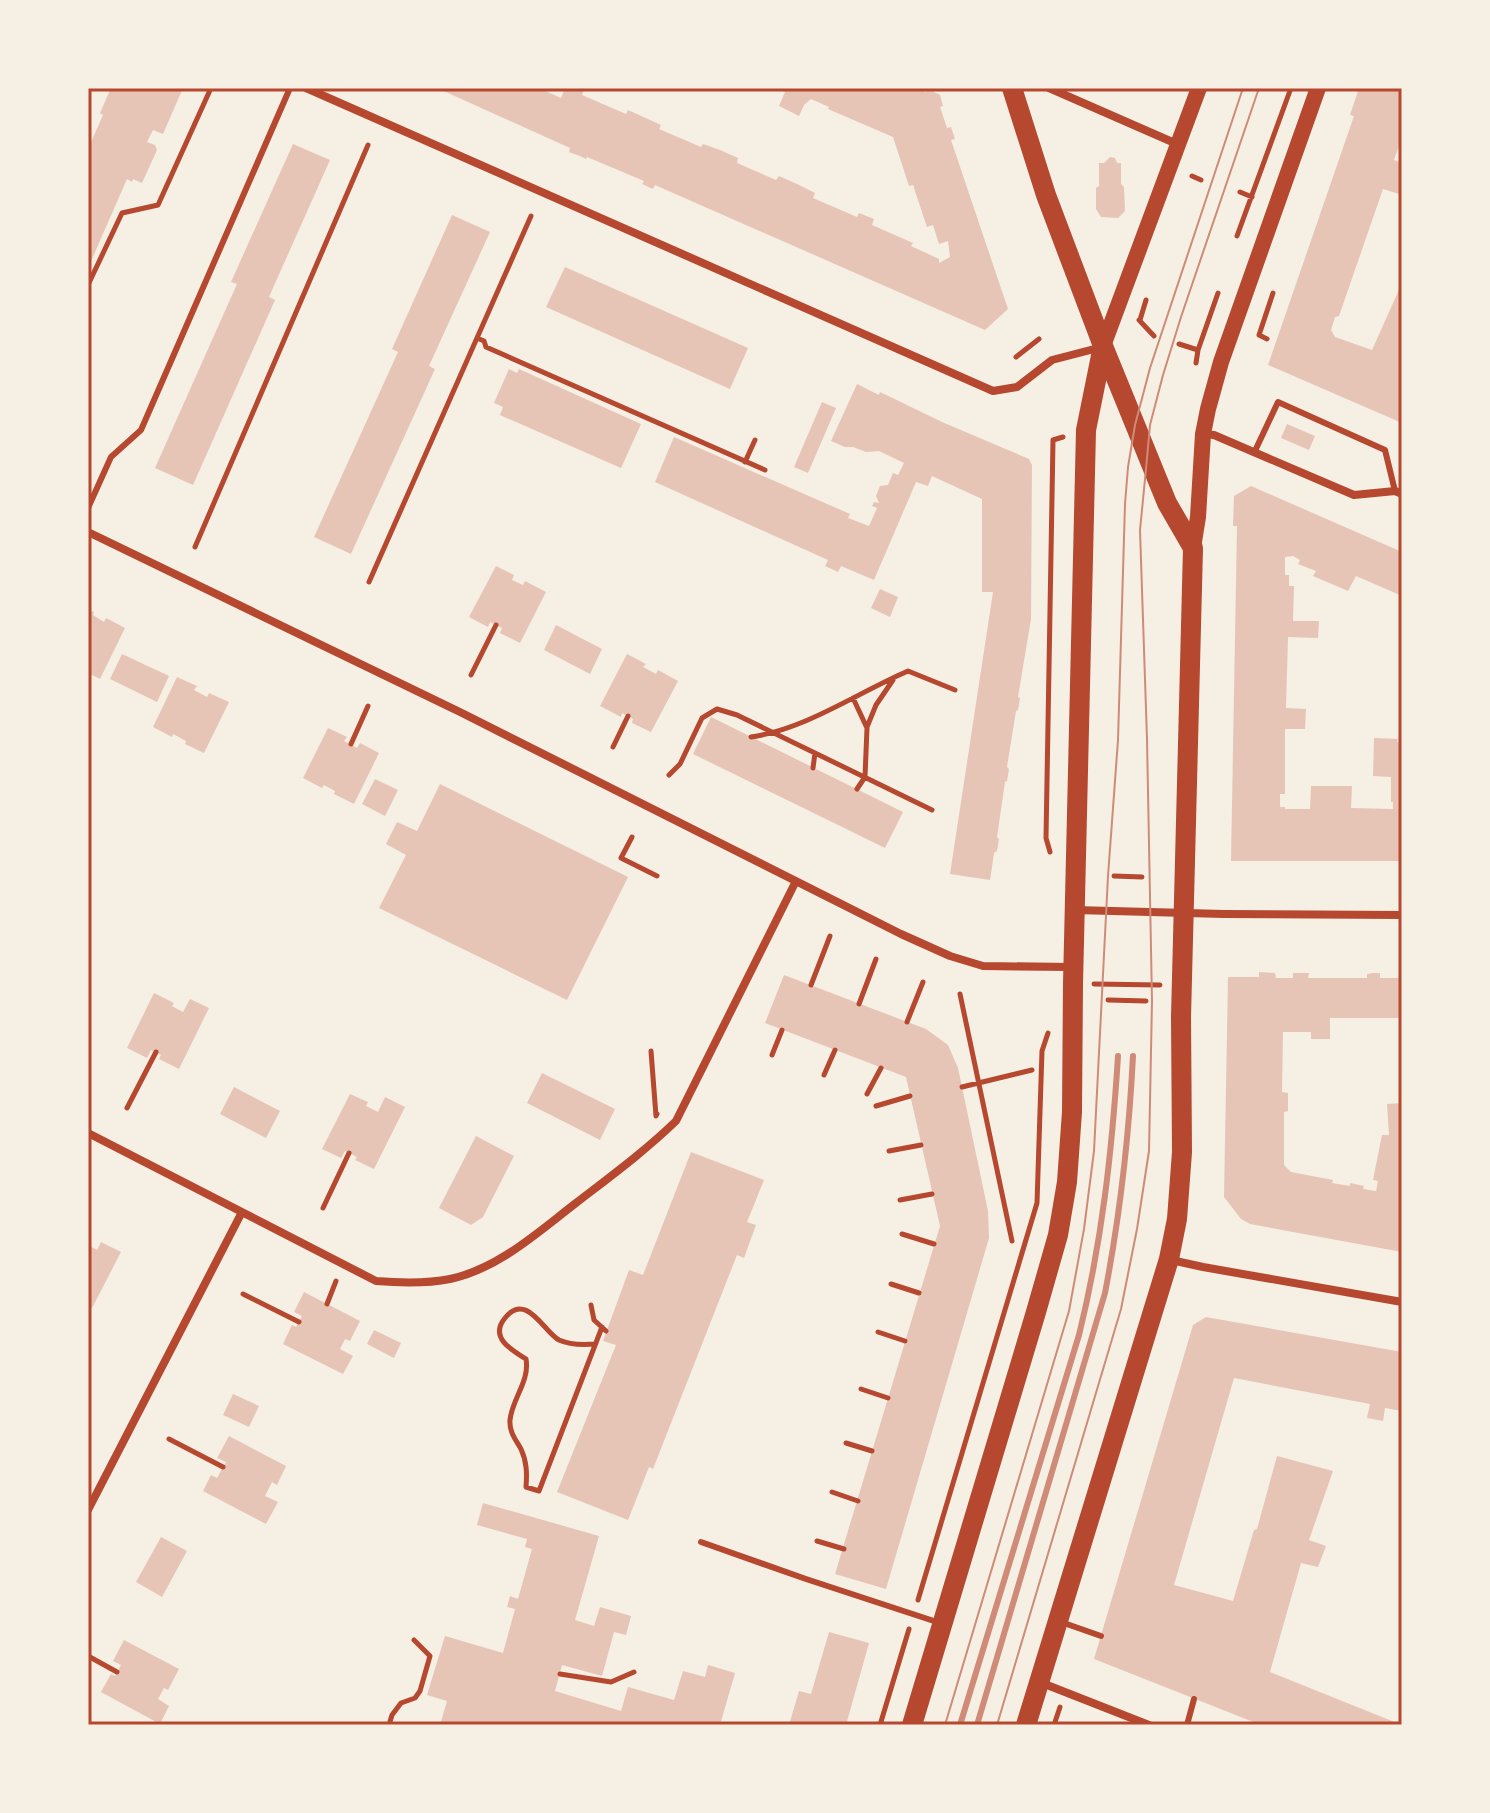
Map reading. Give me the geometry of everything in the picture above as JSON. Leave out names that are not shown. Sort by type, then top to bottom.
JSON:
[{"type":"main road","points":[[1012,88],[1046,195],[1103,346],[1167,503],[1193,548]]},
{"type":"main road","points":[[912,1725],[1058,1235],[1063,1208],[1069,1154],[1086,430],[1103,346],[1199,88]]},
{"type":"main road","points":[[1026,1725],[1169,1259],[1177,1219],[1182,1152],[1181,1017],[1193,548],[1203,434],[1221,362],[1318,88]]},
{"type":"street","points":[[306,88],[993,391],[1017,387],[1052,360],[1103,346]]},
{"type":"street","points":[[1049,88],[1178,144]]},
{"type":"street","points":[[1203,434],[1214,435],[1354,495],[1398,492]]},
{"type":"street","points":[[88,532],[462,713],[950,956],[983,966],[1074,967]]},
{"type":"street","points":[[88,1133],[376,1281],[414,1284],[452,1279],[480,1269],[516,1248],[650,1146],[676,1121],[796,881]]},
{"type":"street","points":[[1075,910],[1402,915]]},
{"type":"street","points":[[88,1510],[242,1212]]},
{"type":"street","points":[[1169,1259],[1402,1302]]},
{"type":"street","points":[[1039,1681],[1149,1725]]},
{"type":"lane","points":[[88,508],[111,457],[141,430],[290,88]]},
{"type":"lane","points":[[1254,453],[1278,402],[1385,450],[1398,492]]},
{"type":"lane","points":[[701,1542],[942,1624]]},
{"type":"lane","points":[[1057,1620],[1101,1636]]},
{"type":"lane","points":[[1187,1725],[1194,1699]]},
{"type":"path","points":[[88,285],[122,213],[158,205],[211,88]]},
{"type":"path","points":[[1237,236],[1291,88]]},
{"type":"path","points":[[195,547],[368,145]]},
{"type":"path","points":[[1192,176],[1201,180]]},
{"type":"path","points":[[1240,192],[1252,197]]},
{"type":"path","points":[[369,582],[531,216]]},
{"type":"path","points":[[1198,350],[1218,293]]},
{"type":"path","points":[[1267,339],[1259,335],[1273,293]]},
{"type":"path","points":[[1140,320],[1147,296]]},
{"type":"path","points":[[1134,308],[1154,336]]},
{"type":"path","points":[[477,338],[484,341],[486,347],[765,470]]},
{"type":"path","points":[[1016,357],[1039,339]]},
{"type":"path","points":[[473,347],[480,350],[486,347]]},
{"type":"path","points":[[1054,863],[1046,838],[1053,440],[1086,430]]},
{"type":"path","points":[[745,462],[755,440]]},
{"type":"path","points":[[471,675],[496,625]]},
{"type":"path","points":[[751,737],[774,734],[908,671],[955,690]]},
{"type":"path","points":[[857,789],[865,777],[867,728],[876,705],[897,676]]},
{"type":"path","points":[[853,698],[867,728]]},
{"type":"path","points":[[351,744],[368,706]]},
{"type":"path","points":[[669,775],[680,764],[702,718],[717,709],[737,715],[932,810]]},
{"type":"path","points":[[613,747],[628,716]]},
{"type":"path","points":[[813,768],[815,753]]},
{"type":"path","points":[[632,837],[621,858],[657,876]]},
{"type":"path","points":[[1114,876],[1142,877]]},
{"type":"path","points":[[811,985],[830,936]]},
{"type":"path","points":[[859,1004],[876,959]]},
{"type":"path","points":[[907,1022],[923,982]]},
{"type":"path","points":[[1097,984],[1146,985]]},
{"type":"path","points":[[960,994],[1012,1241]]},
{"type":"path","points":[[1108,1000],[1146,1001]]},
{"type":"path","points":[[880,1725],[1037,1203],[1042,1051],[1050,1025]]},
{"type":"path","points":[[772,1055],[782,1030]]},
{"type":"path","points":[[824,1075],[835,1050]]},
{"type":"path","points":[[651,1051],[656,1116],[666,1105]]},
{"type":"path","points":[[127,1108],[156,1052]]},
{"type":"path","points":[[867,1094],[881,1068]]},
{"type":"path","points":[[962,1087],[1032,1070]]},
{"type":"path","points":[[876,1106],[910,1096]]},
{"type":"path","points":[[889,1151],[921,1145]]},
{"type":"path","points":[[323,1208],[349,1153]]},
{"type":"path","points":[[900,1200],[932,1194]]},
{"type":"path","points":[[902,1234],[934,1244]]},
{"type":"path","points":[[327,1304],[336,1281]]},
{"type":"path","points":[[891,1284],[919,1293]]},
{"type":"path","points":[[243,1294],[299,1322]]},
{"type":"path","points":[[591,1305],[594,1320],[604,1329],[595,1344],[539,1491],[526,1487],[527,1470],[521,1450],[513,1438],[510,1420],[528,1368],[526,1359],[501,1340],[500,1327],[507,1315],[518,1310],[530,1311],[548,1333],[560,1340],[576,1345],[595,1344]]},
{"type":"path","points":[[878,1332],[905,1341]]},
{"type":"path","points":[[861,1389],[888,1398]]},
{"type":"path","points":[[169,1439],[223,1467]]},
{"type":"path","points":[[846,1443],[872,1451]]},
{"type":"path","points":[[832,1492],[858,1501]]},
{"type":"path","points":[[817,1541],[844,1549]]},
{"type":"path","points":[[389,1725],[401,1703],[415,1698],[420,1691],[430,1656],[414,1640]]},
{"type":"path","points":[[88,1656],[117,1672]]},
{"type":"path","points":[[560,1674],[611,1682],[634,1672]]},
{"type":"path","points":[[1054,1725],[1060,1704]]},
{"type":"building","points":[[111,88],[183,88],[163,134],[153,130],[147,142],[155,145],[157,150],[142,183],[127,179],[88,268],[88,149]]},
{"type":"building","points":[[437,88],[539,88],[561,98],[565,88],[579,88],[584,90],[582,95],[626,114],[628,110],[661,125],[659,129],[701,147],[703,144],[720,150],[738,158],[737,163],[776,180],[779,176],[797,184],[815,193],[813,198],[857,217],[859,213],[874,219],[872,225],[913,243],[911,246],[939,259],[939,263],[950,257],[948,241],[939,244],[933,225],[927,227],[893,137],[811,99],[799,116],[779,106],[785,92],[776,88],[917,88],[926,92],[928,89],[940,95],[943,106],[940,107],[947,128],[951,127],[955,139],[951,140],[1008,309],[985,330],[655,185],[653,189],[642,184],[644,181],[569,152],[570,148]]},
{"type":"building","points":[[1359,88],[1402,88],[1402,138],[1394,160],[1402,163],[1402,195],[1383,189],[1339,316],[1335,317],[1331,330],[1335,337],[1372,350],[1402,283],[1402,423],[1268,365],[1354,116],[1350,115]]},
{"type":"building","points":[[293,144],[330,160],[269,297],[275,300],[193,485],[155,468],[237,284],[231,282]]},
{"type":"building","points":[[1110,157],[1121,163],[1125,211],[1118,218],[1101,217],[1096,209],[1099,163]]},
{"type":"building","points":[[452,215],[490,232],[429,366],[435,369],[351,554],[314,537],[398,352],[392,349]]},
{"type":"building","points":[[565,267],[748,348],[730,389],[546,307]]},
{"type":"building","points":[[509,369],[517,373],[519,369],[641,424],[621,468],[500,415],[503,407],[494,403]]},
{"type":"building","points":[[857,384],[1029,459],[1032,465],[1031,619],[1007,767],[999,839],[990,880],[950,874],[993,592],[982,592],[982,499],[932,476],[928,486],[916,482],[874,580],[841,566],[838,572],[825,566],[828,560],[655,482],[674,437],[850,514],[848,518],[869,526],[877,508],[872,506],[874,502],[879,503],[876,496],[880,486],[888,485],[893,473],[898,475],[904,463],[879,451],[866,452],[831,441]]},
{"type":"building","points":[[822,402],[836,408],[808,473],[794,467]]},
{"type":"building","points":[[1287,424],[1315,436],[1309,450],[1281,438]]},
{"type":"building","points":[[1251,486],[1402,552],[1402,596],[1356,576],[1348,591],[1313,576],[1316,571],[1298,564],[1300,560],[1293,556],[1285,557],[1285,575],[1289,575],[1289,586],[1294,586],[1293,621],[1319,621],[1318,638],[1288,637],[1286,708],[1306,709],[1305,729],[1285,729],[1285,794],[1280,794],[1280,807],[1310,809],[1311,786],[1352,786],[1351,808],[1393,809],[1391,777],[1373,776],[1374,738],[1398,739],[1397,742],[1402,742],[1402,861],[1231,861],[1237,526],[1233,526],[1234,496]]},
{"type":"building","points":[[496,566],[514,575],[512,580],[523,585],[525,581],[546,592],[520,643],[500,633],[502,628],[490,622],[488,627],[469,617]]},
{"type":"building","points":[[880,589],[898,597],[890,617],[871,608]]},
{"type":"building","points":[[88,609],[104,622],[106,618],[125,628],[100,679],[88,673]]},
{"type":"building","points":[[556,625],[602,649],[590,674],[544,650]]},
{"type":"building","points":[[122,654],[169,676],[157,702],[110,679]]},
{"type":"building","points":[[627,654],[646,664],[643,667],[656,674],[658,670],[678,681],[651,732],[632,723],[633,719],[622,713],[621,717],[600,706]]},
{"type":"building","points":[[177,677],[197,686],[194,690],[207,697],[209,693],[229,702],[204,753],[173,734],[172,737],[153,727]]},
{"type":"building","points":[[711,717],[903,812],[885,848],[693,754]]},
{"type":"building","points":[[328,728],[347,737],[344,741],[357,748],[360,743],[379,753],[354,804],[324,785],[322,788],[303,778]]},
{"type":"building","points":[[375,779],[398,790],[385,816],[362,804]]},
{"type":"building","points":[[440,784],[628,877],[567,1000],[379,908],[406,855],[386,844],[397,822],[417,831]]},
{"type":"building","points":[[1259,972],[1275,973],[1276,978],[1293,978],[1293,973],[1309,973],[1308,978],[1367,978],[1367,974],[1380,973],[1380,978],[1402,978],[1402,1018],[1330,1018],[1330,1039],[1311,1039],[1311,1032],[1283,1032],[1282,1092],[1288,1093],[1288,1111],[1284,1112],[1284,1165],[1291,1172],[1376,1191],[1378,1181],[1373,1180],[1382,1135],[1389,1135],[1387,1104],[1402,1103],[1402,1252],[1250,1224],[1241,1219],[1224,1197],[1228,977],[1259,977]]},
{"type":"building","points":[[784,975],[926,1029],[948,1045],[958,1068],[988,1211],[989,1238],[886,1589],[835,1574],[940,1226],[906,1077],[765,1023]]},
{"type":"building","points":[[154,993],[174,1003],[172,1006],[183,1012],[190,999],[209,1008],[179,1069],[159,1059],[161,1055],[151,1050],[147,1058],[127,1048]]},
{"type":"building","points":[[542,1073],[615,1109],[600,1140],[527,1103]]},
{"type":"building","points":[[234,1087],[280,1111],[266,1138],[220,1114]]},
{"type":"building","points":[[350,1094],[368,1102],[366,1106],[378,1112],[385,1097],[405,1107],[374,1169],[345,1151],[341,1158],[322,1149]]},
{"type":"building","points":[[476,1136],[514,1156],[483,1217],[471,1225],[439,1208]]},
{"type":"building","points":[[691,1152],[764,1180],[747,1222],[756,1225],[744,1258],[737,1255],[653,1469],[649,1467],[628,1520],[557,1492],[616,1345],[603,1341],[629,1270],[643,1275]]},
{"type":"building","points":[[101,1242],[121,1252],[92,1308],[88,1306],[88,1245],[97,1250]]},
{"type":"building","points":[[304,1292],[360,1321],[350,1341],[345,1339],[340,1349],[353,1356],[343,1374],[283,1344],[292,1325],[296,1327],[302,1316],[294,1312]]},
{"type":"building","points":[[1206,1317],[1402,1352],[1402,1411],[1385,1408],[1383,1421],[1367,1418],[1370,1404],[1234,1378],[1174,1585],[1233,1601],[1277,1456],[1333,1471],[1309,1540],[1326,1546],[1318,1567],[1301,1563],[1270,1672],[1402,1725],[1261,1725],[1094,1659],[1193,1325]]},
{"type":"building","points":[[374,1330],[401,1343],[394,1358],[367,1344]]},
{"type":"building","points":[[233,1394],[259,1406],[249,1427],[223,1415]]},
{"type":"building","points":[[229,1436],[286,1466],[277,1485],[272,1482],[265,1496],[278,1502],[266,1524],[203,1491],[211,1475],[217,1478],[226,1462],[217,1458]]},
{"type":"building","points":[[483,1503],[599,1536],[575,1620],[594,1626],[600,1607],[631,1616],[626,1635],[614,1632],[602,1676],[562,1665],[555,1691],[621,1711],[628,1687],[674,1700],[683,1671],[705,1677],[708,1665],[735,1673],[720,1725],[440,1725],[447,1701],[427,1695],[445,1636],[503,1653],[515,1609],[507,1607],[510,1596],[518,1599],[532,1549],[525,1547],[527,1539],[477,1525]]},
{"type":"building","points":[[161,1537],[187,1551],[162,1597],[136,1582]]},
{"type":"building","points":[[829,1632],[869,1643],[846,1725],[789,1725],[799,1691],[811,1694]]},
{"type":"building","points":[[124,1640],[179,1669],[168,1690],[164,1688],[158,1699],[169,1706],[160,1724],[101,1692],[111,1674],[115,1676],[121,1665],[113,1661]]},
{"type":"tram line","points":[[945,1725],[1069,1311],[1084,1229],[1094,1151],[1118,740],[1128,467],[1150,368],[1243,88]]},
{"type":"tram line","points":[[997,1725],[1121,1309],[1137,1229],[1149,1151],[1152,1001],[1140,530],[1150,425],[1181,317],[1259,88]]},
{"type":"railway","points":[[960,1725],[1079,1335],[1105,1196],[1118,1056]]},
{"type":"railway","points":[[977,1725],[1105,1293],[1123,1175],[1133,1056]]}]
